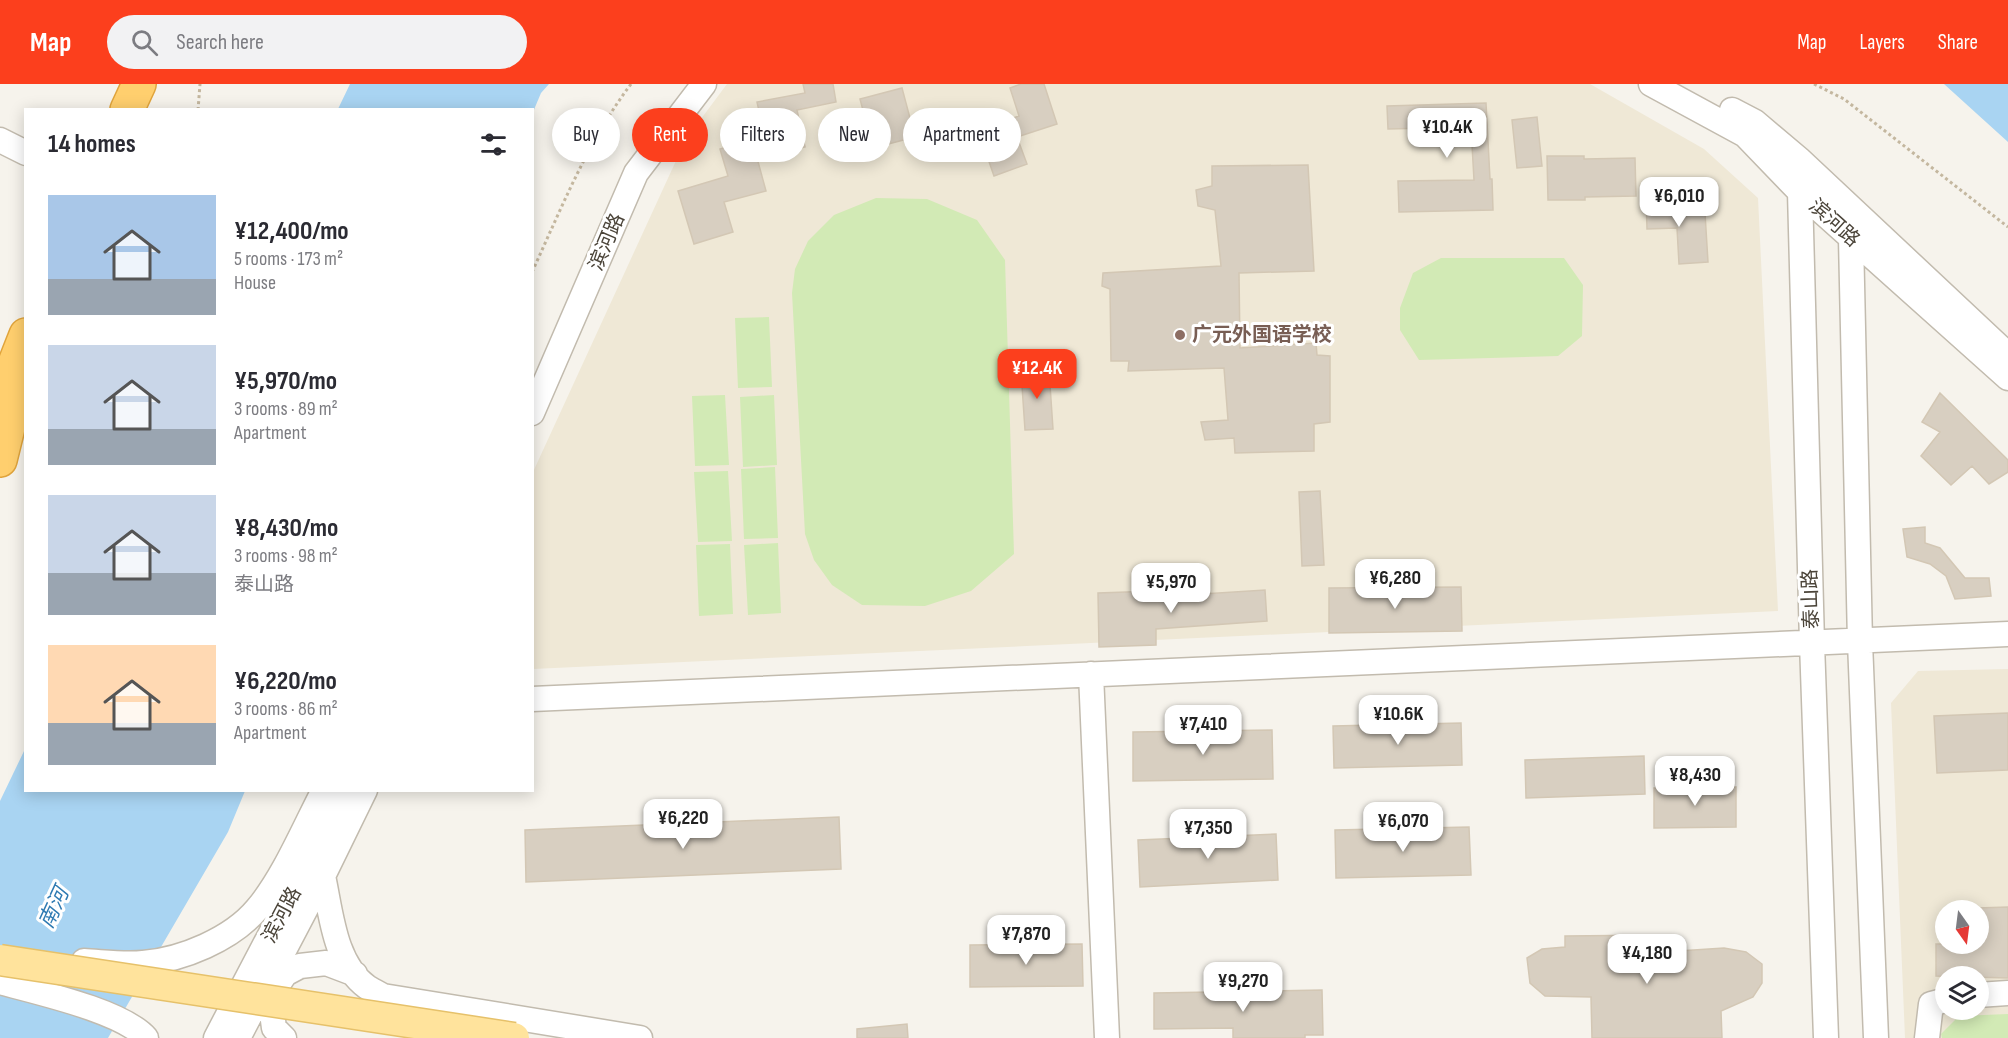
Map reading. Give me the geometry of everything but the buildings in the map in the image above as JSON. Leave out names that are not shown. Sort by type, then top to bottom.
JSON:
[{"type":"highway","points":[[127,108],[139,84]]},
{"type":"highway","points":[[143,108],[154,84]]},
{"type":"highway","points":[[0,460],[24,343]]},
{"type":"highway","points":[[0,426],[14,386]]},
{"type":"main road","points":[[0,959],[514,1038]]},
{"type":"main road","points":[[0,981],[387,1038]]},
{"type":"street","name":"滨河路","points":[[534,370],[622,165],[684,84]]},
{"type":"street","name":"滨河路","points":[[534,408],[636,173],[704,84]]},
{"type":"street","name":"滨河路","points":[[1651,84],[1745,135],[1800,192],[2008,378]]},
{"type":"street","name":"滨河路","points":[[1684,84],[1755,122],[1800,160],[2008,355]]},
{"type":"street","points":[[0,140],[24,152]]},
{"type":"street","name":"泰山路","points":[[1800,160],[1812,650],[1826,1038]]},
{"type":"street","points":[[1849,207],[1861,649],[1876,1038]]},
{"type":"street","points":[[1861,649],[2008,634]]},
{"type":"street","points":[[534,699],[1092,680],[1812,650],[2008,650]]},
{"type":"street","points":[[534,713],[1092,680]]},
{"type":"street","points":[[1092,680],[1107,1038]]},
{"type":"street","points":[[0,959],[144,963],[183,955],[219,940],[255,911],[273,889],[323,792]]},
{"type":"street","name":"滨河路","points":[[216,1038],[345,792]]},
{"type":"street","name":"滨河路","points":[[238,1038],[324,876],[364,792]]},
{"type":"street","points":[[324,876],[333,926],[342,954],[366,986],[384,996],[640,1038]]},
{"type":"street","points":[[284,1038],[274,1028],[271,1005],[277,986],[285,974],[300,966],[326,963],[355,974]]},
{"type":"street","points":[[0,981],[104,1012],[139,1030],[146,1038]]},
{"type":"street","points":[[1989,994],[2008,993]]},
{"type":"street","points":[[1927,1038],[1932,1004],[1935,1003]]},
{"type":"path","points":[[198,108],[200,84]]},
{"type":"path","points":[[534,268],[583,160],[615,105],[631,84]]},
{"type":"path","points":[[1814,84],[1844,99],[2008,227]]},
{"type":"shaded area","name":"广元外国语学校","points":[[727,84],[1590,84],[1704,149],[1758,198],[1778,611],[534,669],[534,470],[675,162],[708,162],[708,109]]},
{"type":"shaded area","points":[[2008,669],[2008,1038],[1905,1038],[1891,703],[1918,671]]},
{"type":"green space","points":[[876,198],[927,199],[977,220],[1005,260],[1014,554],[971,591],[925,606],[862,605],[832,585],[814,560],[805,534],[792,293],[795,269],[808,241],[834,215]]},
{"type":"green space","points":[[1441,258],[1564,258],[1583,285],[1582,336],[1558,356],[1419,360],[1400,330],[1400,308],[1413,273]]},
{"type":"green space","points":[[769,317],[772,387],[738,388],[735,318]]},
{"type":"green space","points":[[725,395],[729,465],[695,466],[692,396]]},
{"type":"green space","points":[[774,395],[777,465],[743,467],[740,397]]},
{"type":"green space","points":[[775,467],[778,538],[744,539],[741,469]]},
{"type":"green space","points":[[728,471],[732,541],[698,542],[694,472]]},
{"type":"green space","points":[[778,543],[781,613],[748,615],[744,545]]},
{"type":"green space","points":[[730,544],[733,614],[699,616],[696,545]]},
{"type":"green space","points":[[2008,1014],[2008,1038],[1942,1038],[1941,1034],[1955,1020],[1989,1020],[1989,1015]]},
{"type":"water","points":[[350,84],[549,84],[541,93],[534,110],[338,108]]},
{"type":"water","points":[[1944,84],[2008,84],[2008,142]]},
{"type":"water","name":"南河","points":[[24,751],[24,792],[245,792],[228,832],[108,1038],[0,1038],[0,801]]},
{"type":"place","name":"广元外国语学校","points":[[1180,335]]}]
